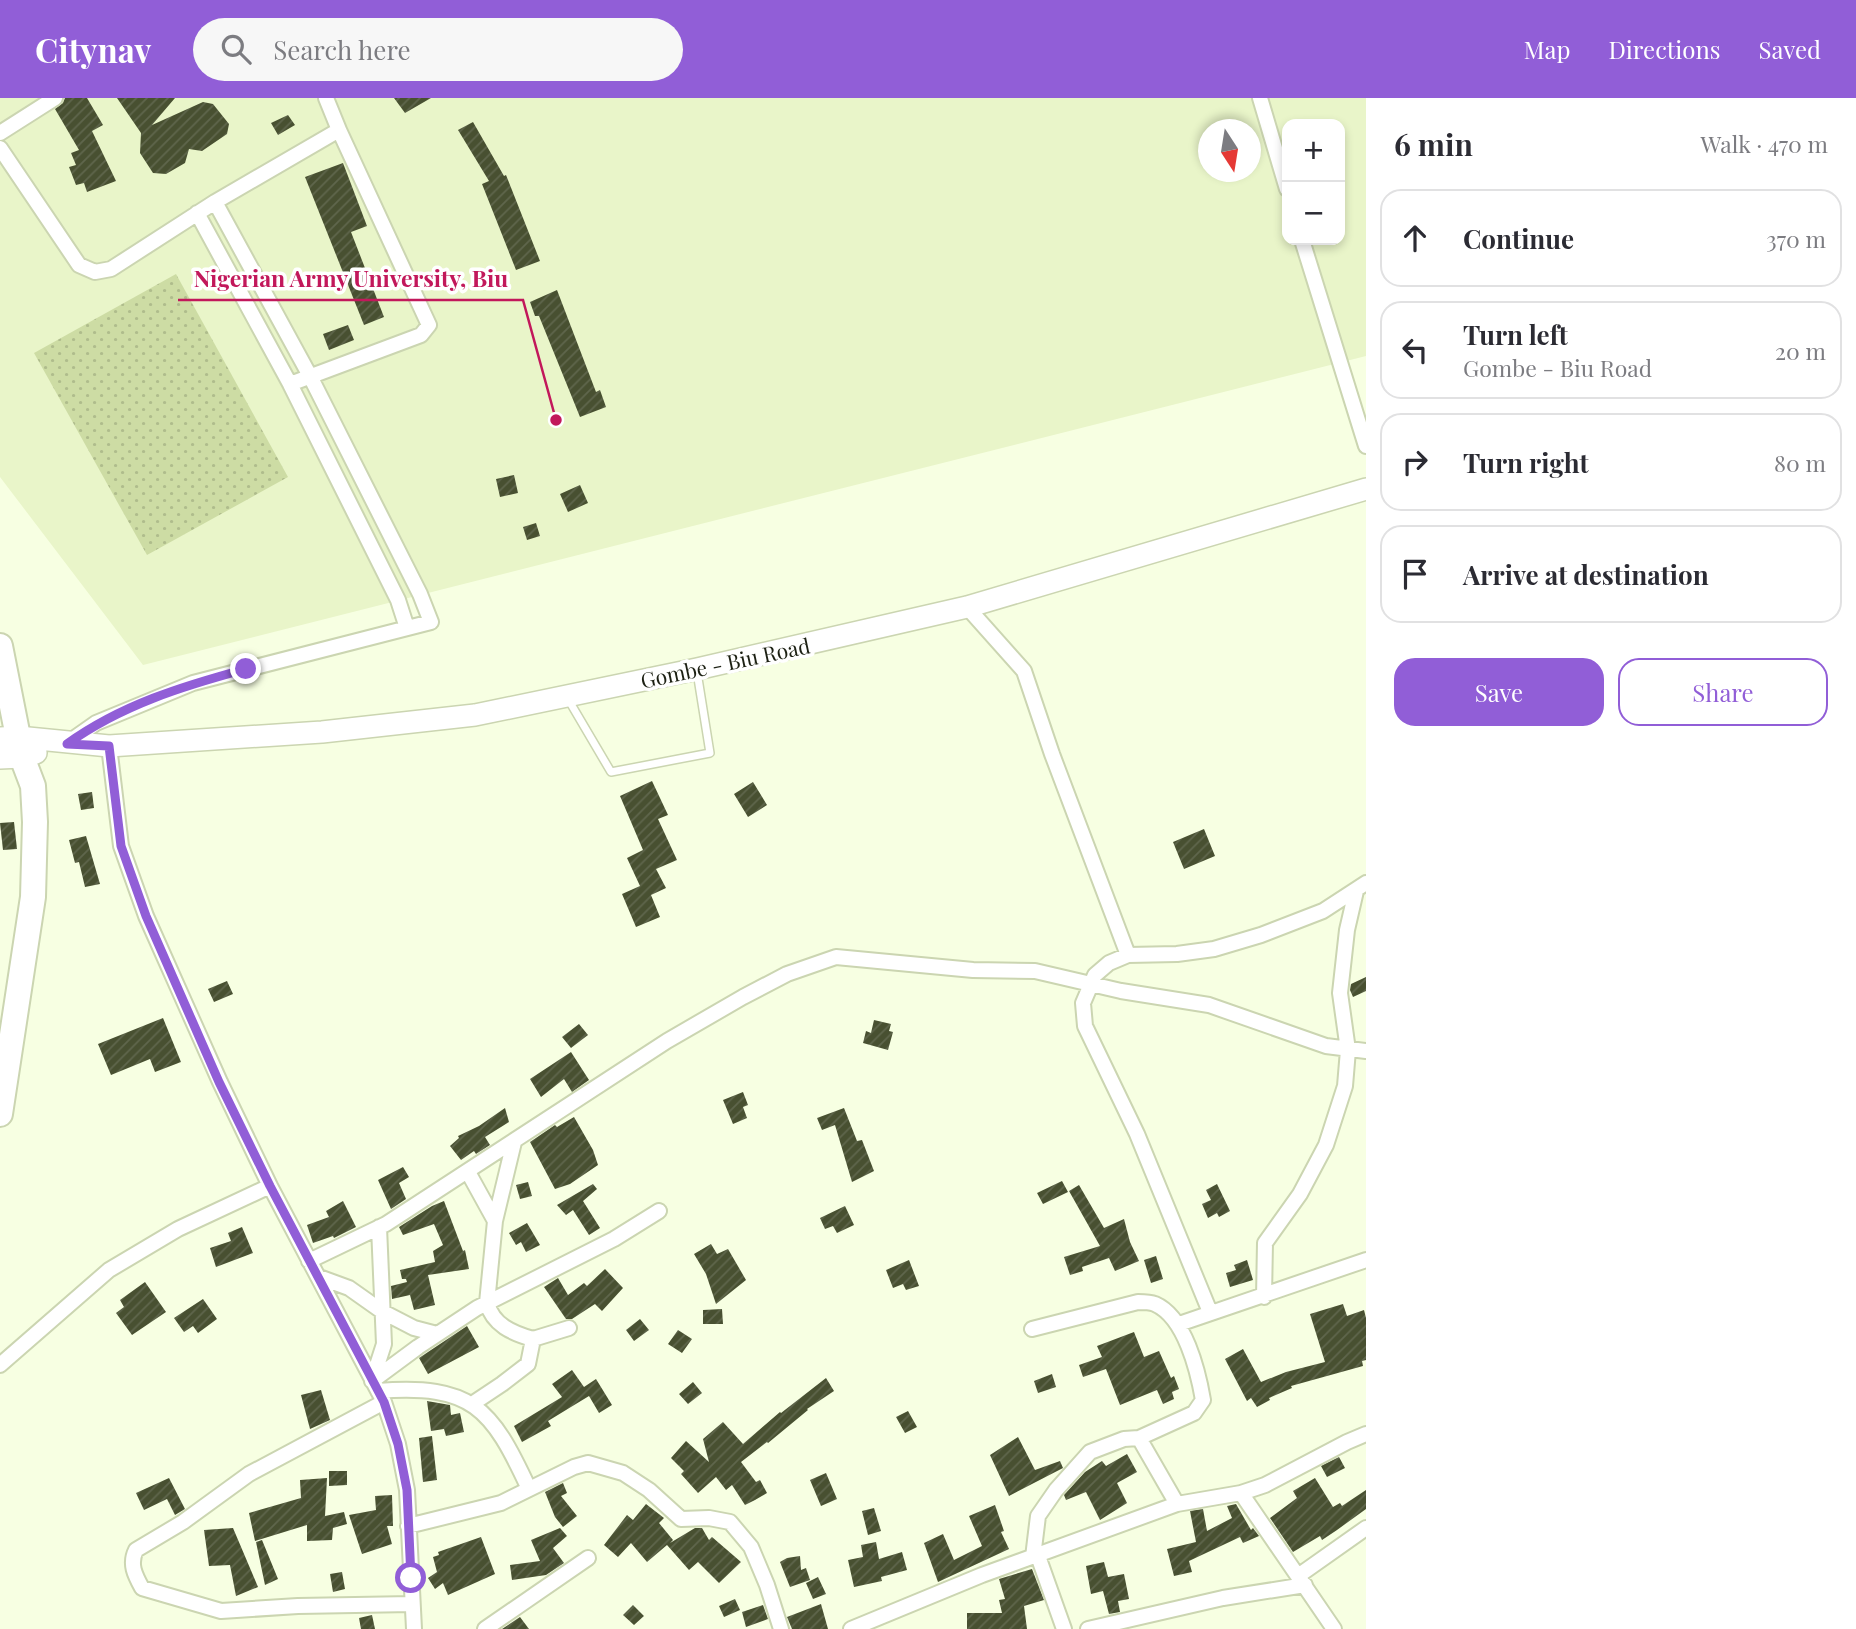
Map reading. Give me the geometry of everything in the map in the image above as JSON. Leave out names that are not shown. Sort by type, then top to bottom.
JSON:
[{"type":"highway","points":[[0,646],[10,747],[33,786],[35,822],[33,897],[0,1114]]},
{"type":"main road","name":"Gombe - Biu Road","points":[[10,747],[67,744],[109,746],[322,732],[461,717],[697,669],[967,607],[1366,489]]},
{"type":"street","points":[[0,133],[55,98]]},
{"type":"street","points":[[290,384],[421,335],[429,325],[326,98]]},
{"type":"street","points":[[1260,98],[1285,182]]},
{"type":"street","points":[[0,148],[79,265],[95,272],[111,269],[215,202],[339,130]]},
{"type":"street","points":[[67,744],[96,723],[193,683],[431,622],[420,594],[310,376],[215,202]]},
{"type":"street","points":[[197,213],[290,384],[398,600],[407,628]]},
{"type":"street","points":[[1305,245],[1366,446]]},
{"type":"street","points":[[967,607],[1024,671],[1052,754],[1128,955]]},
{"type":"street","points":[[109,746],[121,846],[146,916],[219,1082],[378,1392],[398,1444],[407,1490],[414,1629]]},
{"type":"street","points":[[1210,1312],[1137,1134],[1085,1026],[1083,1003],[1095,975],[1109,963],[1128,955],[1177,954],[1214,948],[1261,935],[1324,911],[1361,887]]},
{"type":"street","points":[[1264,1297],[1265,1243],[1300,1194],[1326,1145],[1345,1086],[1348,1050],[1340,993],[1346,930],[1361,887]]},
{"type":"street","points":[[309,1261],[379,1227],[667,1041],[743,997],[787,974],[836,957],[973,970],[1035,971],[1121,991],[1209,1004],[1326,1046],[1366,1051]]},
{"type":"street","points":[[514,1142],[495,1221],[487,1303],[490,1313],[502,1326],[533,1339],[569,1328]]},
{"type":"street","points":[[468,1172],[495,1221]]},
{"type":"street","points":[[0,1365],[109,1269],[178,1229],[270,1186]]},
{"type":"street","points":[[412,1604],[298,1606],[221,1611],[142,1588],[133,1573],[133,1557],[136,1550],[183,1522],[250,1474],[378,1392],[437,1334],[487,1303],[614,1239],[659,1211]]},
{"type":"street","points":[[378,1392],[384,1343],[379,1227]]},
{"type":"street","points":[[1179,1324],[1366,1261]]},
{"type":"street","points":[[319,1277],[349,1288],[383,1312],[414,1328],[437,1334]]},
{"type":"street","points":[[1032,1329],[1138,1302],[1155,1304],[1179,1324],[1199,1378],[1203,1400],[1194,1413],[1139,1438],[1124,1439],[1090,1452],[1056,1490],[1038,1516],[1035,1557],[1064,1629]]},
{"type":"street","points":[[472,1404],[528,1364],[533,1339]]},
{"type":"street","points":[[378,1392],[426,1390],[453,1394],[472,1404],[482,1411],[509,1447],[529,1489]]},
{"type":"street","points":[[851,1629],[982,1575],[1177,1504],[1241,1493],[1265,1485],[1366,1434]]},
{"type":"street","points":[[1139,1438],[1177,1504]]},
{"type":"street","points":[[408,1526],[501,1503],[588,1462],[623,1474],[649,1490],[681,1519],[709,1518],[730,1522],[751,1547],[781,1629]]},
{"type":"street","points":[[1241,1493],[1334,1629]]},
{"type":"street","points":[[1088,1629],[1108,1627],[1301,1581],[1366,1528]]},
{"type":"street","points":[[485,1629],[588,1558]]},
{"type":"lane","points":[[566,695],[611,772],[710,753],[697,669]]},
{"type":"shaded area","points":[[0,98],[1366,98],[1366,356],[143,665],[0,477]]},
{"type":"shaded area","points":[[176,274],[288,477],[147,555],[34,353]]},
{"type":"building","points":[[65,98],[87,98],[103,125],[92,131],[116,181],[87,192],[84,183],[76,185],[69,167],[76,165],[71,153],[79,150],[55,109]]},
{"type":"building","points":[[117,98],[175,98],[152,125],[203,102],[213,104],[229,124],[227,134],[202,151],[189,149],[185,163],[166,174],[153,173],[140,153],[141,133]]},
{"type":"building","points":[[394,98],[431,98],[405,113]]},
{"type":"building","points":[[288,115],[295,125],[278,135],[271,123]]},
{"type":"building","points":[[473,122],[504,176],[506,175],[540,261],[516,270],[482,184],[489,181],[458,130]]},
{"type":"building","points":[[343,163],[367,226],[351,232],[384,317],[364,325],[305,177]]},
{"type":"building","points":[[557,290],[596,392],[600,390],[606,407],[580,417],[539,316],[535,316],[530,302]]},
{"type":"building","points":[[348,325],[354,340],[329,350],[323,334]]},
{"type":"building","points":[[514,475],[518,493],[500,497],[496,479]]},
{"type":"building","points":[[580,485],[588,503],[568,512],[560,494]]},
{"type":"building","points":[[536,523],[540,536],[527,540],[523,527]]},
{"type":"building","points":[[652,781],[668,815],[658,819],[677,860],[656,869],[666,888],[651,895],[660,917],[636,927],[622,894],[640,886],[627,858],[643,850],[620,796]]},
{"type":"building","points":[[753,782],[767,805],[748,817],[734,794]]},
{"type":"building","points":[[92,792],[94,808],[81,810],[78,794]]},
{"type":"building","points":[[14,822],[17,849],[3,850],[0,823]]},
{"type":"building","points":[[1204,829],[1215,856],[1184,869],[1173,842]]},
{"type":"building","points":[[86,836],[100,884],[85,887],[79,862],[75,863],[69,840]]},
{"type":"building","points":[[1366,977],[1366,991],[1353,997],[1351,984]]},
{"type":"building","points":[[227,981],[233,994],[214,1002],[208,989]]},
{"type":"building","points":[[163,1018],[181,1062],[155,1072],[150,1059],[111,1075],[98,1044]]},
{"type":"building","points":[[874,1020],[891,1024],[889,1031],[893,1032],[888,1050],[863,1043],[866,1031],[871,1033]]},
{"type":"building","points":[[579,1024],[588,1035],[571,1048],[562,1037]]},
{"type":"building","points":[[571,1052],[589,1080],[572,1092],[564,1079],[541,1097],[530,1079]]},
{"type":"building","points":[[743,1092],[748,1105],[743,1107],[747,1118],[733,1124],[723,1100]]},
{"type":"building","points":[[505,1108],[509,1122],[485,1137],[490,1145],[461,1160],[450,1146],[458,1136],[479,1126]]},
{"type":"building","points":[[844,1108],[857,1141],[862,1140],[874,1171],[852,1182],[835,1125],[822,1130],[817,1118]]},
{"type":"building","points":[[574,1117],[593,1150],[598,1165],[570,1184],[555,1189],[530,1142],[555,1125],[557,1127]]},
{"type":"building","points":[[403,1167],[409,1177],[399,1183],[406,1199],[391,1209],[378,1180]]},
{"type":"building","points":[[1062,1181],[1068,1192],[1043,1204],[1037,1193]]},
{"type":"building","points":[[528,1182],[532,1196],[520,1199],[516,1185]]},
{"type":"building","points":[[593,1184],[597,1189],[583,1201],[600,1228],[589,1235],[573,1210],[566,1215],[557,1205]]},
{"type":"building","points":[[1217,1184],[1230,1211],[1219,1217],[1217,1213],[1208,1218],[1202,1204],[1211,1200],[1206,1190]]},
{"type":"building","points":[[1079,1185],[1104,1228],[1124,1219],[1139,1261],[1115,1271],[1109,1258],[1082,1267],[1083,1271],[1070,1275],[1064,1257],[1100,1246],[1069,1191]]},
{"type":"building","points":[[343,1201],[356,1227],[334,1238],[333,1236],[313,1243],[307,1225],[329,1217],[326,1211]]},
{"type":"building","points":[[444,1201],[463,1251],[465,1250],[469,1269],[428,1275],[435,1305],[414,1310],[410,1295],[392,1299],[391,1286],[407,1282],[402,1279],[400,1270],[435,1262],[433,1251],[443,1245],[434,1224],[403,1235],[399,1227]]},
{"type":"building","points":[[845,1206],[854,1225],[837,1233],[833,1226],[825,1229],[820,1218]]},
{"type":"building","points":[[527,1223],[540,1245],[526,1252],[521,1242],[516,1245],[509,1233]]},
{"type":"building","points":[[242,1227],[253,1253],[216,1267],[210,1248],[231,1241],[228,1233]]},
{"type":"building","points":[[711,1244],[717,1254],[728,1249],[746,1280],[716,1304],[706,1274],[694,1254]]},
{"type":"building","points":[[1156,1256],[1163,1279],[1151,1283],[1144,1260]]},
{"type":"building","points":[[909,1260],[919,1286],[906,1290],[903,1284],[893,1288],[886,1270]]},
{"type":"building","points":[[1247,1260],[1253,1280],[1230,1287],[1226,1273],[1236,1270],[1234,1265]]},
{"type":"building","points":[[605,1269],[623,1288],[602,1311],[595,1304],[572,1319],[566,1319],[544,1287],[558,1278],[568,1295],[584,1283],[587,1286]]},
{"type":"building","points":[[145,1282],[166,1312],[132,1335],[116,1313],[124,1307],[120,1300]]},
{"type":"building","points":[[203,1299],[217,1319],[198,1333],[193,1326],[184,1332],[174,1318]]},
{"type":"building","points":[[1343,1304],[1347,1316],[1364,1310],[1366,1360],[1362,1361],[1363,1366],[1291,1386],[1292,1388],[1269,1398],[1270,1400],[1257,1407],[1251,1398],[1247,1401],[1225,1359],[1243,1349],[1261,1382],[1325,1362],[1310,1314]]},
{"type":"building","points":[[722,1309],[723,1324],[703,1324],[703,1310]]},
{"type":"building","points":[[640,1319],[649,1330],[634,1341],[626,1330]]},
{"type":"building","points":[[467,1326],[479,1347],[428,1374],[419,1358]]},
{"type":"building","points":[[678,1330],[692,1339],[682,1353],[668,1344]]},
{"type":"building","points":[[1134,1332],[1144,1357],[1159,1351],[1171,1378],[1174,1376],[1179,1389],[1172,1392],[1174,1399],[1163,1404],[1157,1390],[1120,1405],[1106,1369],[1083,1377],[1079,1365],[1102,1357],[1097,1346]]},
{"type":"building","points":[[572,1370],[584,1387],[596,1379],[612,1405],[599,1413],[589,1396],[548,1421],[551,1426],[522,1442],[514,1426],[562,1397],[552,1384]]},
{"type":"building","points":[[1052,1374],[1056,1387],[1038,1393],[1034,1381]]},
{"type":"building","points":[[826,1378],[834,1391],[741,1462],[756,1482],[760,1480],[767,1493],[755,1500],[745,1505],[732,1485],[726,1490],[716,1477],[698,1493],[681,1474],[684,1471],[671,1458],[686,1441],[709,1462],[703,1439],[723,1422],[743,1444]]},
{"type":"building","points":[[693,1382],[702,1393],[688,1404],[679,1394]]},
{"type":"building","points":[[321,1390],[330,1420],[310,1429],[301,1395]]},
{"type":"building","points":[[427,1401],[450,1405],[451,1415],[460,1413],[464,1432],[446,1436],[444,1429],[431,1431]]},
{"type":"building","points":[[908,1411],[917,1427],[905,1433],[896,1417]]},
{"type":"building","points":[[432,1436],[437,1480],[423,1482],[419,1438]]},
{"type":"building","points":[[1018,1437],[1035,1470],[1060,1461],[1063,1468],[1009,1496],[990,1455]]},
{"type":"building","points":[[1127,1454],[1137,1472],[1117,1483],[1127,1503],[1100,1520],[1086,1492],[1066,1500],[1064,1495],[1085,1472],[1102,1461],[1106,1466]]},
{"type":"building","points":[[1339,1457],[1345,1468],[1327,1477],[1321,1466]]},
{"type":"building","points":[[329,1471],[347,1471],[347,1485],[329,1486]]},
{"type":"building","points":[[826,1473],[837,1499],[821,1506],[810,1480]]},
{"type":"building","points":[[169,1478],[185,1509],[175,1515],[167,1499],[144,1510],[136,1493]]},
{"type":"building","points":[[327,1478],[325,1516],[344,1512],[347,1524],[333,1528],[332,1540],[307,1541],[307,1525],[255,1541],[249,1513],[301,1498],[300,1480]]},
{"type":"building","points":[[1315,1478],[1333,1507],[1340,1503],[1342,1506],[1366,1490],[1366,1509],[1322,1540],[1320,1536],[1293,1552],[1270,1518],[1297,1498],[1293,1491]]},
{"type":"building","points":[[563,1483],[567,1493],[561,1496],[577,1516],[563,1527],[555,1517],[545,1492]]},
{"type":"building","points":[[392,1495],[393,1526],[387,1526],[392,1544],[362,1554],[349,1515],[376,1510],[375,1496]]},
{"type":"building","points":[[646,1504],[664,1518],[659,1523],[673,1540],[670,1543],[695,1528],[702,1528],[709,1540],[712,1537],[741,1562],[719,1583],[698,1562],[689,1570],[667,1545],[647,1562],[631,1543],[618,1557],[604,1545],[627,1515],[633,1520]]},
{"type":"building","points":[[1236,1504],[1251,1530],[1253,1528],[1259,1536],[1243,1543],[1240,1537],[1189,1561],[1192,1572],[1174,1576],[1167,1549],[1196,1542],[1190,1511],[1203,1509],[1207,1531],[1232,1518],[1227,1506]]},
{"type":"building","points":[[995,1505],[1004,1531],[1001,1532],[1009,1549],[938,1582],[924,1543],[943,1534],[954,1560],[982,1546],[969,1516]]},
{"type":"building","points":[[874,1508],[881,1531],[868,1535],[862,1511]]},
{"type":"building","points":[[233,1528],[258,1587],[236,1596],[230,1565],[209,1566],[204,1530]]},
{"type":"building","points":[[560,1528],[567,1536],[553,1548],[564,1563],[546,1575],[512,1580],[510,1565],[540,1561],[531,1540]]},
{"type":"building","points":[[481,1537],[495,1574],[448,1595],[443,1583],[435,1589],[428,1578],[437,1572],[433,1557],[439,1555],[438,1552]]},
{"type":"building","points":[[262,1540],[278,1579],[265,1585],[256,1542]]},
{"type":"building","points":[[876,1542],[879,1559],[902,1552],[907,1570],[881,1577],[882,1581],[854,1587],[848,1560],[863,1557],[861,1545]]},
{"type":"building","points":[[800,1556],[801,1570],[806,1568],[810,1580],[790,1587],[780,1562]]},
{"type":"building","points":[[1104,1562],[1108,1577],[1124,1574],[1129,1599],[1118,1601],[1120,1612],[1109,1614],[1103,1591],[1091,1594],[1086,1566]]},
{"type":"building","points":[[1032,1569],[1044,1600],[1024,1606],[1027,1629],[967,1629],[967,1613],[1002,1613],[999,1600],[1005,1599],[999,1579]]},
{"type":"building","points":[[342,1572],[345,1589],[333,1592],[330,1574]]},
{"type":"building","points":[[818,1577],[826,1594],[813,1599],[806,1583]]},
{"type":"building","points":[[735,1599],[740,1610],[724,1617],[719,1606]]},
{"type":"building","points":[[821,1604],[828,1629],[792,1629],[787,1617]]},
{"type":"building","points":[[633,1605],[644,1616],[634,1625],[623,1615]]},
{"type":"building","points":[[763,1605],[768,1619],[746,1627],[742,1612]]},
{"type":"building","points":[[372,1615],[375,1629],[361,1629],[359,1618]]},
{"type":"building","points":[[520,1617],[529,1629],[502,1629]]},
{"type":"place","name":"Nigerian Army University, Biu","points":[[556,420]]},
{"type":"route","points":[[246,669],[193,683],[135,706],[96,723],[67,744],[109,746],[121,846],[146,916],[219,1082],[270,1186],[384,1402],[398,1444],[407,1490],[411,1578]]}]
